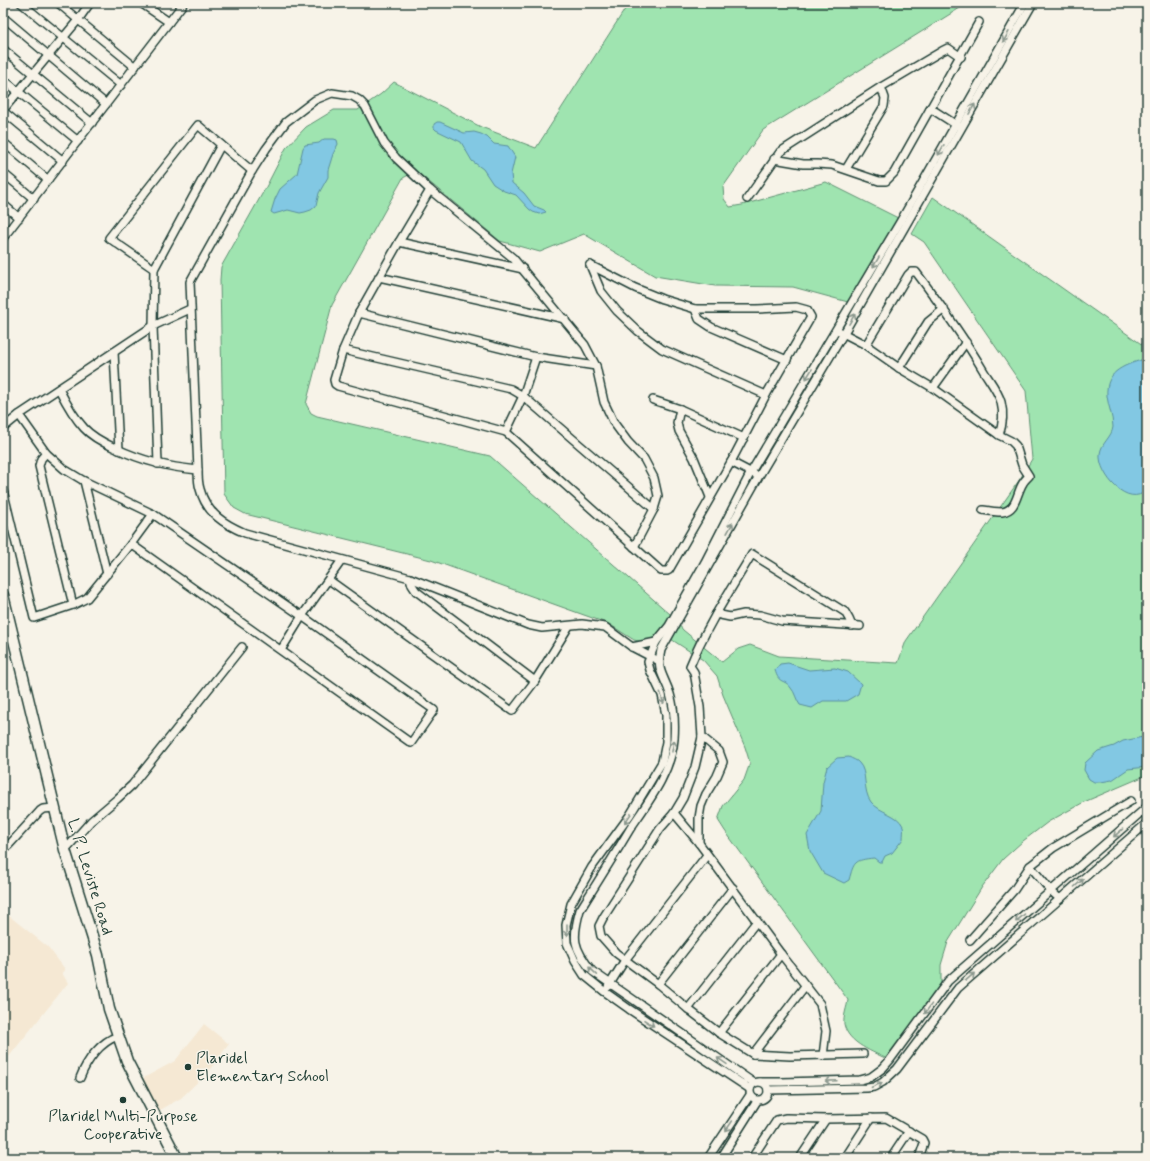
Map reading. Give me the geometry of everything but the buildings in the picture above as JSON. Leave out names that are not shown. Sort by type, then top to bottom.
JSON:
[{"type":"main road","name":"L. P. Leviste Road","points":[[3,595],[65,850],[98,955],[109,1009],[127,1061],[177,1158]]},
{"type":"street","points":[[21,3],[121,85]]},
{"type":"street","points":[[58,3],[135,67]]},
{"type":"street","points":[[63,161],[3,111],[78,20],[90,3]]},
{"type":"street","points":[[140,3],[169,22]]},
{"type":"street","points":[[4,237],[135,67],[182,3]]},
{"type":"street","points":[[1025,3],[844,333],[759,476],[661,650],[658,661],[661,674],[670,694],[673,708],[674,740],[671,754],[659,784],[580,910],[575,926],[575,942],[580,957],[592,971],[754,1087],[781,1082],[860,1080],[871,1077],[890,1060],[948,981],[1147,807]]},
{"type":"street","points":[[754,1087],[753,1099],[763,1100],[767,1096],[768,1090],[766,1085],[754,1087],[629,1010],[584,975],[575,961],[567,943],[566,925],[571,904],[592,866],[630,815],[662,762],[666,742],[666,715],[662,695],[650,670],[648,662],[656,642],[669,626],[705,562],[751,472],[1033,3]]},
{"type":"street","points":[[3,17],[106,104]]},
{"type":"street","points":[[774,159],[803,164],[832,165],[879,181],[886,181],[894,173],[930,108],[961,57],[979,22]]},
{"type":"street","points":[[747,199],[780,152],[882,87],[948,48],[961,57]]},
{"type":"street","points":[[3,49],[92,123]]},
{"type":"street","points":[[3,80],[78,141]]},
{"type":"street","points":[[846,169],[884,106],[885,98],[882,87]]},
{"type":"street","points":[[634,547],[654,509],[658,496],[654,478],[644,459],[628,442],[614,422],[604,402],[596,366],[586,345],[565,319],[513,258],[430,190],[396,158],[384,143],[364,106],[359,100],[352,96],[332,94],[315,100],[286,122],[252,171],[190,282],[198,470],[200,489],[206,504],[216,517],[227,526],[245,534],[410,578],[528,625],[542,628],[582,624],[605,627],[632,647],[658,661]]},
{"type":"street","points":[[930,108],[958,126]]},
{"type":"street","points":[[154,269],[109,238],[198,125],[252,171]]},
{"type":"street","points":[[3,142],[48,180]]},
{"type":"street","points":[[158,464],[153,326],[154,269],[221,145]]},
{"type":"street","points":[[3,173],[34,199]]},
{"type":"street","points":[[430,190],[359,313],[343,350],[334,380],[335,384],[338,386],[506,432],[661,571],[669,570],[731,462],[766,395],[811,317],[807,310],[796,307],[757,309],[695,309],[662,299],[635,288],[590,265],[601,291],[617,311],[638,331],[662,349],[766,395]]},
{"type":"street","points":[[3,204],[19,218]]},
{"type":"street","points":[[399,242],[523,269]]},
{"type":"street","points":[[866,345],[911,272],[916,272],[944,309],[966,342],[1001,401],[1003,425],[999,435]]},
{"type":"street","points":[[379,277],[565,319]]},
{"type":"street","points":[[3,428],[153,326],[190,309]]},
{"type":"street","points":[[695,309],[699,318],[711,327],[787,360]]},
{"type":"street","points":[[899,368],[928,322],[944,309]]},
{"type":"street","points":[[359,313],[536,357],[596,366]]},
{"type":"street","points":[[836,329],[866,345],[899,368],[933,388],[999,435],[1011,441],[1016,446],[1022,465],[1029,476],[1023,483],[1017,499],[1010,508],[1001,512],[983,510]]},
{"type":"street","points":[[933,388],[966,342]]},
{"type":"street","points":[[343,350],[511,389],[524,396],[654,509]]},
{"type":"street","points":[[114,352],[119,450]]},
{"type":"street","points":[[506,432],[524,396],[536,357]]},
{"type":"street","points":[[59,389],[68,408],[84,429],[103,442],[138,458],[158,464],[198,470]]},
{"type":"street","points":[[653,400],[680,409],[744,438]]},
{"type":"street","points":[[680,409],[677,423],[679,431],[694,458],[710,497]]},
{"type":"street","points":[[19,416],[46,453],[64,468],[84,481],[153,514],[302,616],[434,710],[411,743],[131,544]]},
{"type":"street","points":[[46,453],[39,466],[73,605]]},
{"type":"street","points":[[731,462],[759,476]]},
{"type":"street","points":[[84,481],[107,574]]},
{"type":"street","points":[[3,490],[34,618],[73,605],[87,598],[131,544],[153,514]]},
{"type":"street","points":[[852,626],[850,619],[845,612],[752,554],[698,645],[690,666],[694,672],[700,708],[702,737],[696,767],[683,798],[674,813],[660,829],[603,918],[600,926],[601,936],[607,944],[625,960],[658,984],[719,1033],[753,1054],[790,1056],[863,1054]]},
{"type":"street","points":[[281,650],[302,616],[342,560]]},
{"type":"street","points":[[410,578],[416,591],[535,681]]},
{"type":"street","points":[[329,580],[512,711],[535,681],[569,626]]},
{"type":"street","points":[[716,614],[730,617],[744,614],[760,615],[782,621],[860,626]]},
{"type":"street","points":[[632,647],[656,642]]},
{"type":"street","points":[[65,850],[91,821],[117,800],[132,785],[242,646]]},
{"type":"street","points":[[700,843],[699,818],[701,806],[723,762],[719,751],[702,737]]},
{"type":"street","points":[[970,940],[1014,890],[1030,866],[1053,848],[1132,801]]},
{"type":"street","points":[[8,846],[40,811],[43,809],[55,808]]},
{"type":"street","points":[[674,813],[700,843],[707,855],[820,1004],[826,1031],[823,1056]]},
{"type":"street","points":[[768,1090],[867,1088],[883,1082],[897,1069],[958,988],[1147,823]]},
{"type":"street","points":[[605,992],[625,960],[707,855]]},
{"type":"street","points":[[1030,866],[1051,891],[1060,899]]},
{"type":"street","points":[[658,984],[733,888]]},
{"type":"street","points":[[688,1009],[757,921]]},
{"type":"street","points":[[719,1033],[781,954]]},
{"type":"street","points":[[753,1054],[805,986]]},
{"type":"street","points":[[80,1078],[89,1060],[105,1042],[118,1036]]},
{"type":"street","points":[[754,1087],[710,1156],[721,1158],[757,1100]]},
{"type":"street","points":[[752,1158],[777,1120],[786,1118],[886,1118],[922,1139],[924,1142],[919,1158]]},
{"type":"street","points":[[845,1158],[871,1118]]},
{"type":"street","points":[[800,1158],[826,1119]]},
{"type":"street","points":[[891,1158],[909,1131]]},
{"type":"shaded area","points":[[3,911],[48,947],[65,969],[62,973],[68,983],[3,1064]]},
{"type":"shaded area","name":"Plaridel Elementary School","points":[[204,1024],[229,1044],[208,1072],[181,1098],[155,1113],[138,1081],[175,1061]]},
{"type":"green space","points":[[629,3],[968,3],[763,130],[723,187],[724,199],[730,207],[826,182],[898,218],[848,302],[793,287],[715,286],[655,276],[584,234],[540,252],[500,241],[416,171],[403,178],[332,305],[306,404],[311,413],[317,416],[490,456],[670,614],[683,630],[722,662],[738,649],[750,645],[779,656],[898,663],[906,641],[1020,479],[1032,459],[1026,391],[924,242],[912,234],[933,197],[1147,348],[1147,775],[1084,802],[1048,822],[1023,841],[1003,859],[982,887],[948,942],[941,965],[941,989],[889,1060],[856,1042],[846,1031],[844,1021],[848,1000],[718,820],[723,806],[744,780],[750,763],[717,676],[703,660],[660,632],[655,639],[647,643],[634,640],[609,624],[431,560],[245,514],[234,508],[224,494],[221,267],[286,148],[306,127],[334,110],[358,110],[381,94],[394,82],[481,127],[536,148]]},
{"type":"water","points":[[437,122],[464,133],[474,132],[481,134],[487,137],[494,144],[508,146],[515,157],[511,174],[512,183],[524,193],[534,206],[546,212],[539,214],[533,212],[516,195],[504,191],[493,184],[483,169],[472,161],[461,142],[434,128],[434,124]]},
{"type":"water","points":[[324,139],[337,140],[338,144],[328,170],[328,177],[319,193],[316,206],[311,210],[300,213],[288,210],[274,214],[271,212],[280,189],[297,174],[305,145],[319,143]]},
{"type":"water","points":[[1147,358],[1147,490],[1139,495],[1131,495],[1116,487],[1104,471],[1101,462],[1101,450],[1111,434],[1113,427],[1108,404],[1107,387],[1114,374],[1119,370],[1132,363]]},
{"type":"water","points":[[788,663],[809,670],[835,668],[848,672],[861,684],[858,694],[846,701],[823,701],[812,708],[800,705],[788,685],[778,678],[775,670],[780,664]]},
{"type":"water","points":[[1147,734],[1147,767],[1128,769],[1112,780],[1094,782],[1089,779],[1084,770],[1085,763],[1098,751],[1114,746],[1123,741],[1143,737]]},
{"type":"water","points":[[849,757],[857,761],[862,767],[868,797],[871,802],[879,809],[901,822],[903,826],[903,839],[892,853],[885,856],[882,862],[879,862],[874,858],[862,860],[856,863],[852,869],[849,880],[844,883],[823,873],[810,851],[807,835],[821,811],[823,782],[827,767],[837,758]]},
{"type":"place","name":"Plaridel Elementary School","points":[[188,1067]]},
{"type":"place","name":"Plaridel Multi-Purpose Cooperative","points":[[123,1100]]}]
